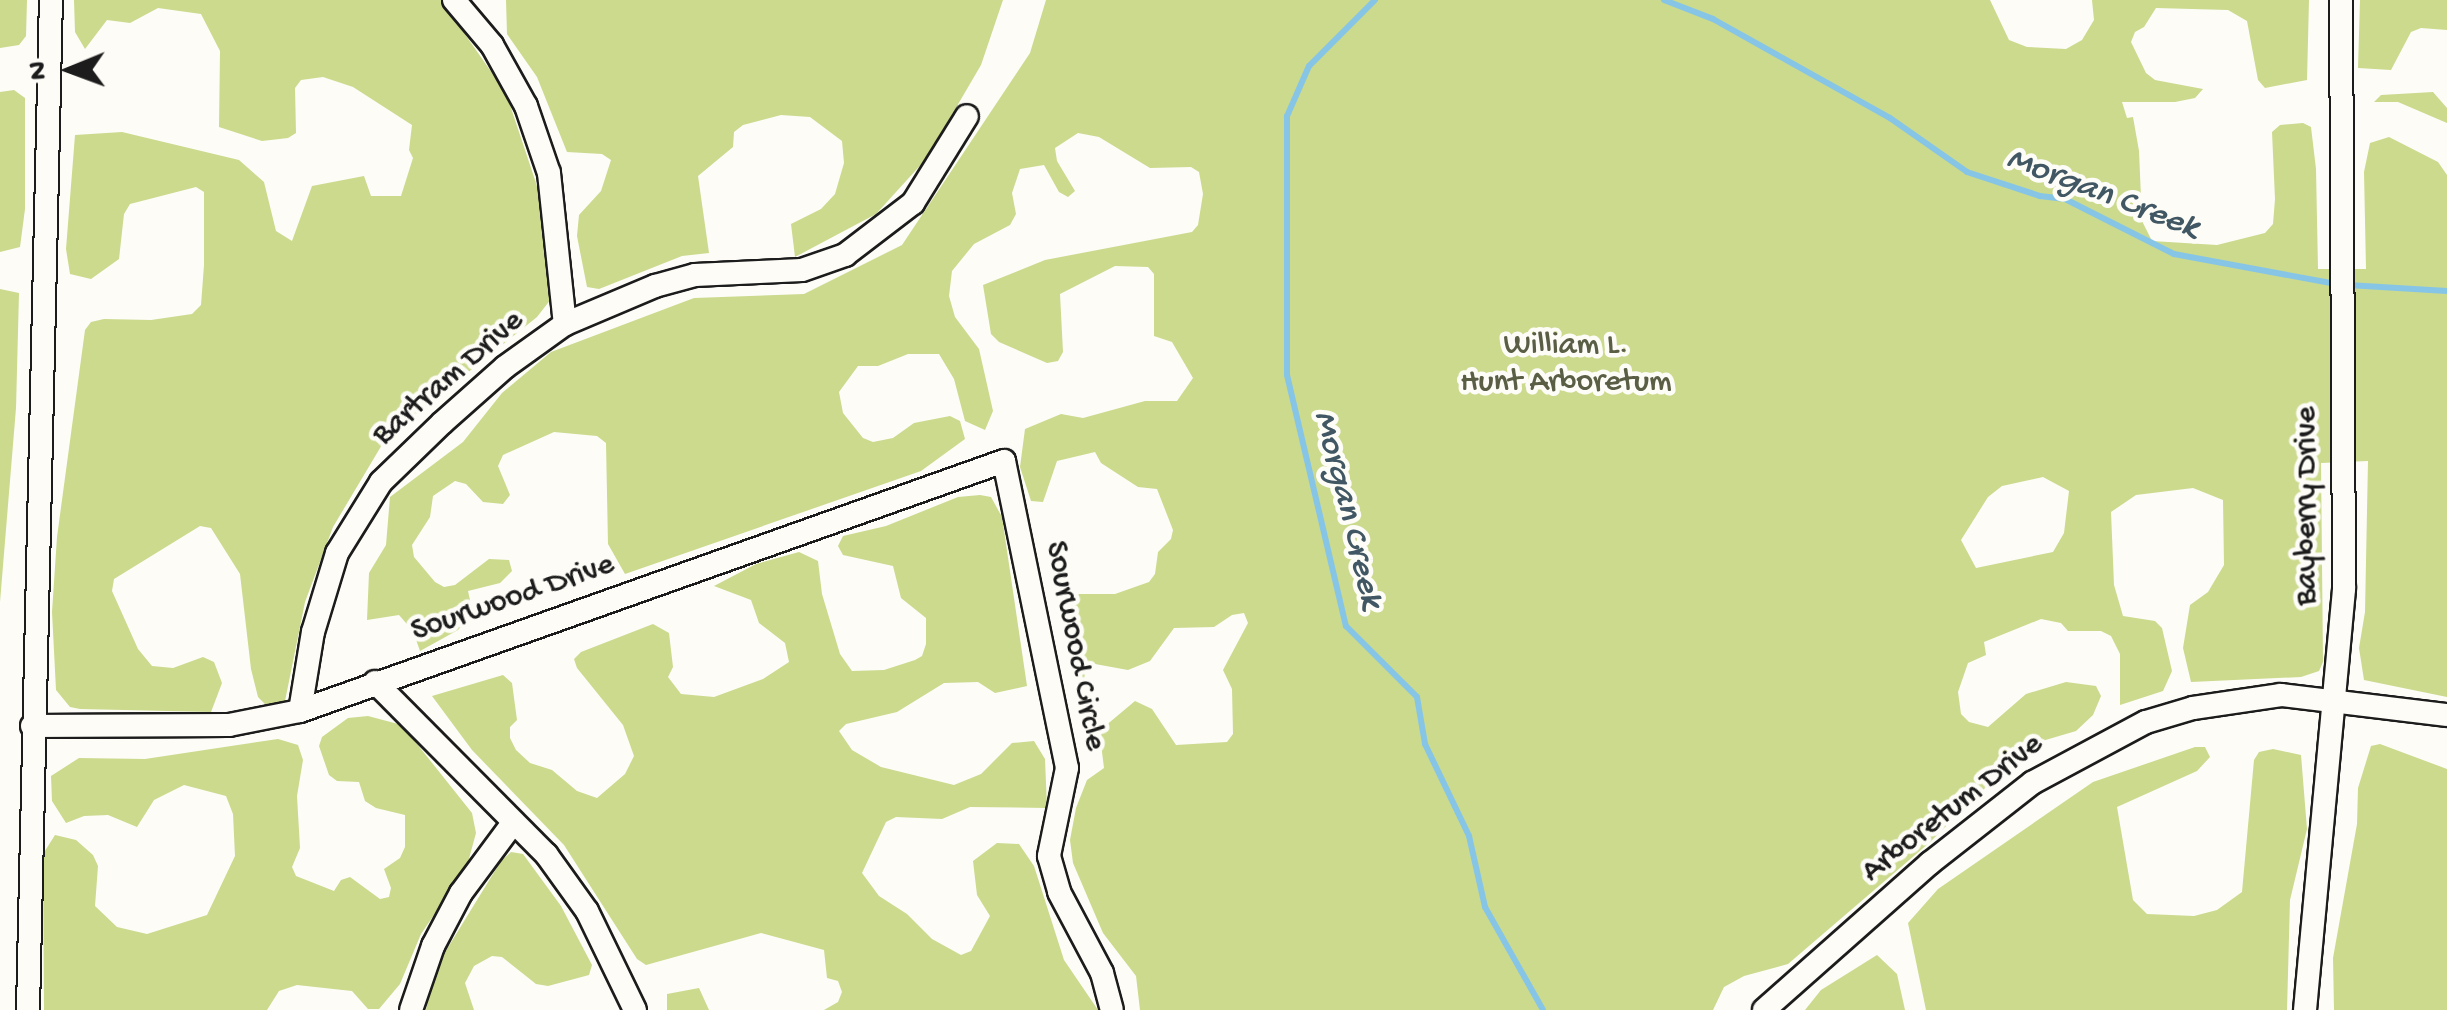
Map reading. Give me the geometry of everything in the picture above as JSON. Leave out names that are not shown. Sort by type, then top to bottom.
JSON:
[{"type":"street","points":[[28,1010],[51,0]]},
{"type":"street","points":[[454,0],[492,45],[526,106],[549,173],[566,324]]},
{"type":"street","name":"Bayberry Drive","points":[[2305,1010],[2344,589],[2339,333],[2342,0]]},
{"type":"street","name":"Bartram Drive","points":[[300,710],[313,632],[337,553],[380,482],[505,367],[566,324],[655,286],[696,275],[802,270],[845,255],[914,203],[967,116]]},
{"type":"street","name":"Sourwood Drive","points":[[32,726],[229,725],[300,710],[1004,461]]},
{"type":"street","name":"Sourwood Circle","points":[[1004,461],[1067,768],[1049,856],[1059,892],[1102,973],[1112,1010]]},
{"type":"street","points":[[375,682],[546,854],[587,911],[635,1010]]},
{"type":"street","name":"Arboretum Drive","points":[[1764,1010],[1930,862],[2032,783],[2088,749],[2146,722],[2193,708],[2282,694],[2447,715]]},
{"type":"street","points":[[411,1010],[433,946],[461,894],[513,823]]},
{"type":"green space","points":[[0,0],[27,0],[26,36],[19,45],[0,48]]},
{"type":"green space","points":[[74,0],[441,0],[506,93],[545,210],[551,299],[537,317],[386,438],[333,527],[305,602],[285,701],[268,707],[258,697],[251,669],[240,574],[211,528],[200,526],[114,579],[112,591],[138,649],[152,666],[173,668],[203,657],[214,662],[222,683],[211,712],[80,709],[70,707],[56,690],[52,612],[57,537],[85,330],[91,322],[104,319],[151,320],[192,314],[201,305],[204,265],[204,192],[196,187],[130,204],[124,214],[119,259],[91,279],[70,274],[66,249],[75,135],[122,132],[239,160],[264,182],[276,231],[292,241],[312,186],[364,176],[371,196],[401,196],[413,158],[409,150],[412,125],[353,87],[323,77],[301,80],[295,88],[296,133],[288,138],[262,141],[219,127],[220,51],[201,14],[158,8],[130,23],[107,20],[85,49],[75,32]]},
{"type":"green space","points":[[506,0],[1003,0],[981,65],[926,159],[876,214],[795,257],[791,224],[821,209],[835,194],[844,163],[842,141],[810,117],[781,115],[743,125],[734,132],[733,147],[698,176],[709,253],[682,256],[599,289],[587,287],[577,236],[579,215],[601,191],[611,160],[602,154],[567,152],[537,77],[507,34]]},
{"type":"green space","name":"William L. Hunt Arboretum","points":[[1046,0],[1990,0],[2009,40],[2027,47],[2066,49],[2082,40],[2094,20],[2092,0],[2309,0],[2307,80],[2265,88],[2258,80],[2247,21],[2228,10],[2156,8],[2144,27],[2135,32],[2131,42],[2146,73],[2155,80],[2203,89],[2195,98],[2175,102],[2122,102],[2127,118],[2133,117],[2139,151],[2142,221],[2152,241],[2217,245],[2265,233],[2273,224],[2275,199],[2272,132],[2280,125],[2303,123],[2311,127],[2316,169],[2318,269],[2366,269],[2364,172],[2370,143],[2389,137],[2438,162],[2447,175],[2447,697],[2364,680],[2359,648],[2365,612],[2368,461],[2321,463],[2323,662],[2319,671],[2301,677],[2191,682],[2183,648],[2190,605],[2208,592],[2224,565],[2223,500],[2193,488],[2136,495],[2111,512],[2114,585],[2123,616],[2155,621],[2162,628],[2172,671],[2163,691],[2120,705],[2120,654],[2111,636],[2101,631],[2068,631],[2061,623],[2041,619],[1984,642],[1986,655],[1968,663],[1958,692],[1961,714],[1969,722],[1988,727],[2026,694],[2066,682],[2096,686],[2101,696],[2093,715],[2076,731],[2029,745],[1929,843],[1788,964],[1744,976],[1724,987],[1713,1010],[1140,1010],[1136,976],[1103,933],[1073,863],[1070,840],[1076,808],[1087,780],[1104,768],[1100,736],[1104,727],[1135,701],[1152,709],[1176,745],[1227,742],[1233,734],[1232,689],[1223,670],[1248,623],[1244,613],[1232,615],[1214,627],[1174,628],[1150,661],[1128,670],[1084,662],[1085,685],[1078,677],[1066,619],[1070,599],[1079,594],[1115,594],[1149,582],[1155,574],[1158,552],[1171,539],[1173,530],[1157,489],[1138,487],[1101,463],[1095,452],[1057,461],[1043,502],[1031,501],[1020,467],[1025,429],[1061,414],[1083,418],[1145,401],[1177,401],[1193,378],[1172,342],[1154,336],[1154,274],[1148,267],[1115,266],[1060,294],[1063,352],[1058,361],[1047,363],[999,342],[991,334],[983,285],[1045,260],[1192,232],[1198,225],[1203,194],[1199,172],[1191,167],[1150,168],[1099,137],[1078,133],[1055,148],[1057,161],[1075,191],[1068,197],[1059,192],[1044,165],[1020,169],[1012,193],[1016,214],[1010,225],[974,244],[952,271],[949,296],[955,317],[979,349],[993,411],[985,430],[965,421],[954,379],[939,354],[908,354],[878,366],[858,366],[839,392],[843,413],[863,438],[873,442],[893,438],[914,423],[950,416],[960,421],[965,439],[921,471],[625,574],[608,544],[606,443],[597,436],[554,432],[503,455],[498,466],[510,495],[503,504],[483,502],[466,484],[455,481],[433,496],[430,517],[412,545],[414,557],[435,582],[444,587],[455,585],[489,559],[509,560],[512,571],[500,583],[468,591],[473,614],[458,630],[420,651],[413,631],[399,615],[367,620],[369,573],[386,545],[390,497],[463,442],[502,393],[551,352],[694,298],[804,294],[902,245],[1030,53]],"holes":[[[2043,477],[2069,491],[2064,533],[2053,552],[1976,568],[1961,540],[1988,497],[2002,486]]]},
{"type":"green space","points":[[2360,0],[2447,0],[2447,30],[2421,28],[2411,32],[2391,70],[2358,68]]},
{"type":"green space","points":[[14,90],[25,98],[25,209],[20,247],[0,252],[0,92]]},
{"type":"green space","points":[[2433,92],[2447,108],[2447,123],[2398,102],[2374,102],[2381,95]]},
{"type":"green space","points":[[0,289],[19,293],[16,408],[0,602]]},
{"type":"green space","points":[[958,497],[991,497],[1002,517],[1027,686],[995,693],[978,682],[944,683],[897,712],[846,724],[839,731],[852,750],[881,767],[954,785],[981,774],[1012,743],[1034,741],[1045,759],[1047,808],[970,807],[942,819],[896,817],[886,822],[862,873],[879,896],[907,914],[932,939],[961,955],[971,951],[990,916],[977,895],[973,861],[997,843],[1019,844],[1034,866],[1064,960],[1098,1010],[824,1010],[838,1002],[842,992],[838,981],[827,978],[824,950],[761,933],[646,965],[637,959],[564,845],[472,750],[432,696],[503,675],[512,683],[517,720],[510,727],[510,738],[516,750],[530,763],[552,770],[577,791],[597,798],[625,774],[634,756],[623,725],[577,668],[574,659],[581,652],[653,624],[669,633],[673,667],[668,677],[681,694],[714,697],[763,679],[789,662],[785,643],[759,623],[751,600],[714,586],[756,564],[799,552],[818,561],[822,594],[840,654],[852,671],[884,670],[915,660],[922,656],[926,644],[926,618],[901,598],[893,566],[843,555],[838,546],[843,536],[886,526]]},
{"type":"green space","points":[[368,716],[398,724],[413,739],[472,813],[476,833],[467,866],[421,934],[400,984],[379,1009],[368,1009],[352,991],[297,985],[279,991],[267,1010],[44,1010],[43,854],[55,835],[76,840],[93,855],[98,866],[95,906],[117,927],[147,934],[207,915],[235,856],[233,814],[226,796],[184,785],[154,800],[137,827],[108,815],[84,816],[66,823],[52,801],[51,776],[79,758],[145,759],[278,739],[298,745],[303,760],[297,796],[300,848],[292,867],[296,876],[334,891],[341,880],[350,877],[380,899],[389,897],[391,888],[384,869],[400,858],[405,847],[405,815],[365,801],[359,782],[337,781],[329,775],[319,746],[322,737],[348,718]]},
{"type":"green space","points":[[2380,744],[2447,769],[2447,1010],[2334,1010],[2333,958],[2357,824],[2358,788],[2371,746]]},
{"type":"green space","points":[[2205,747],[2210,757],[2197,771],[2117,807],[2133,900],[2147,914],[2194,916],[2217,910],[2242,892],[2254,760],[2259,752],[2273,749],[2301,755],[2307,829],[2290,900],[2287,1010],[1926,1010],[1908,923],[1938,889],[2093,782]]},
{"type":"green space","points":[[511,852],[523,854],[561,906],[592,965],[589,975],[548,986],[536,984],[502,957],[492,956],[474,966],[465,983],[474,1010],[426,1010],[431,975],[501,861]]},
{"type":"green space","points":[[1877,955],[1897,974],[1905,1010],[1805,1010],[1821,990]]},
{"type":"green space","points":[[699,988],[709,1010],[667,1010],[667,994]]},
{"type":"waterway","name":"Morgan Creek","points":[[1375,0],[1309,66],[1287,116],[1287,375],[1346,626],[1417,697],[1425,744],[1469,836],[1485,907],[1543,1010]]},
{"type":"waterway","name":"Morgan Creek","points":[[1664,0],[1713,19],[1890,118],[1967,172],[2040,196],[2065,199],[2174,254],[2336,284]]},
{"type":"waterway","name":"Morgan Creek","points":[[2348,285],[2447,291]]}]
